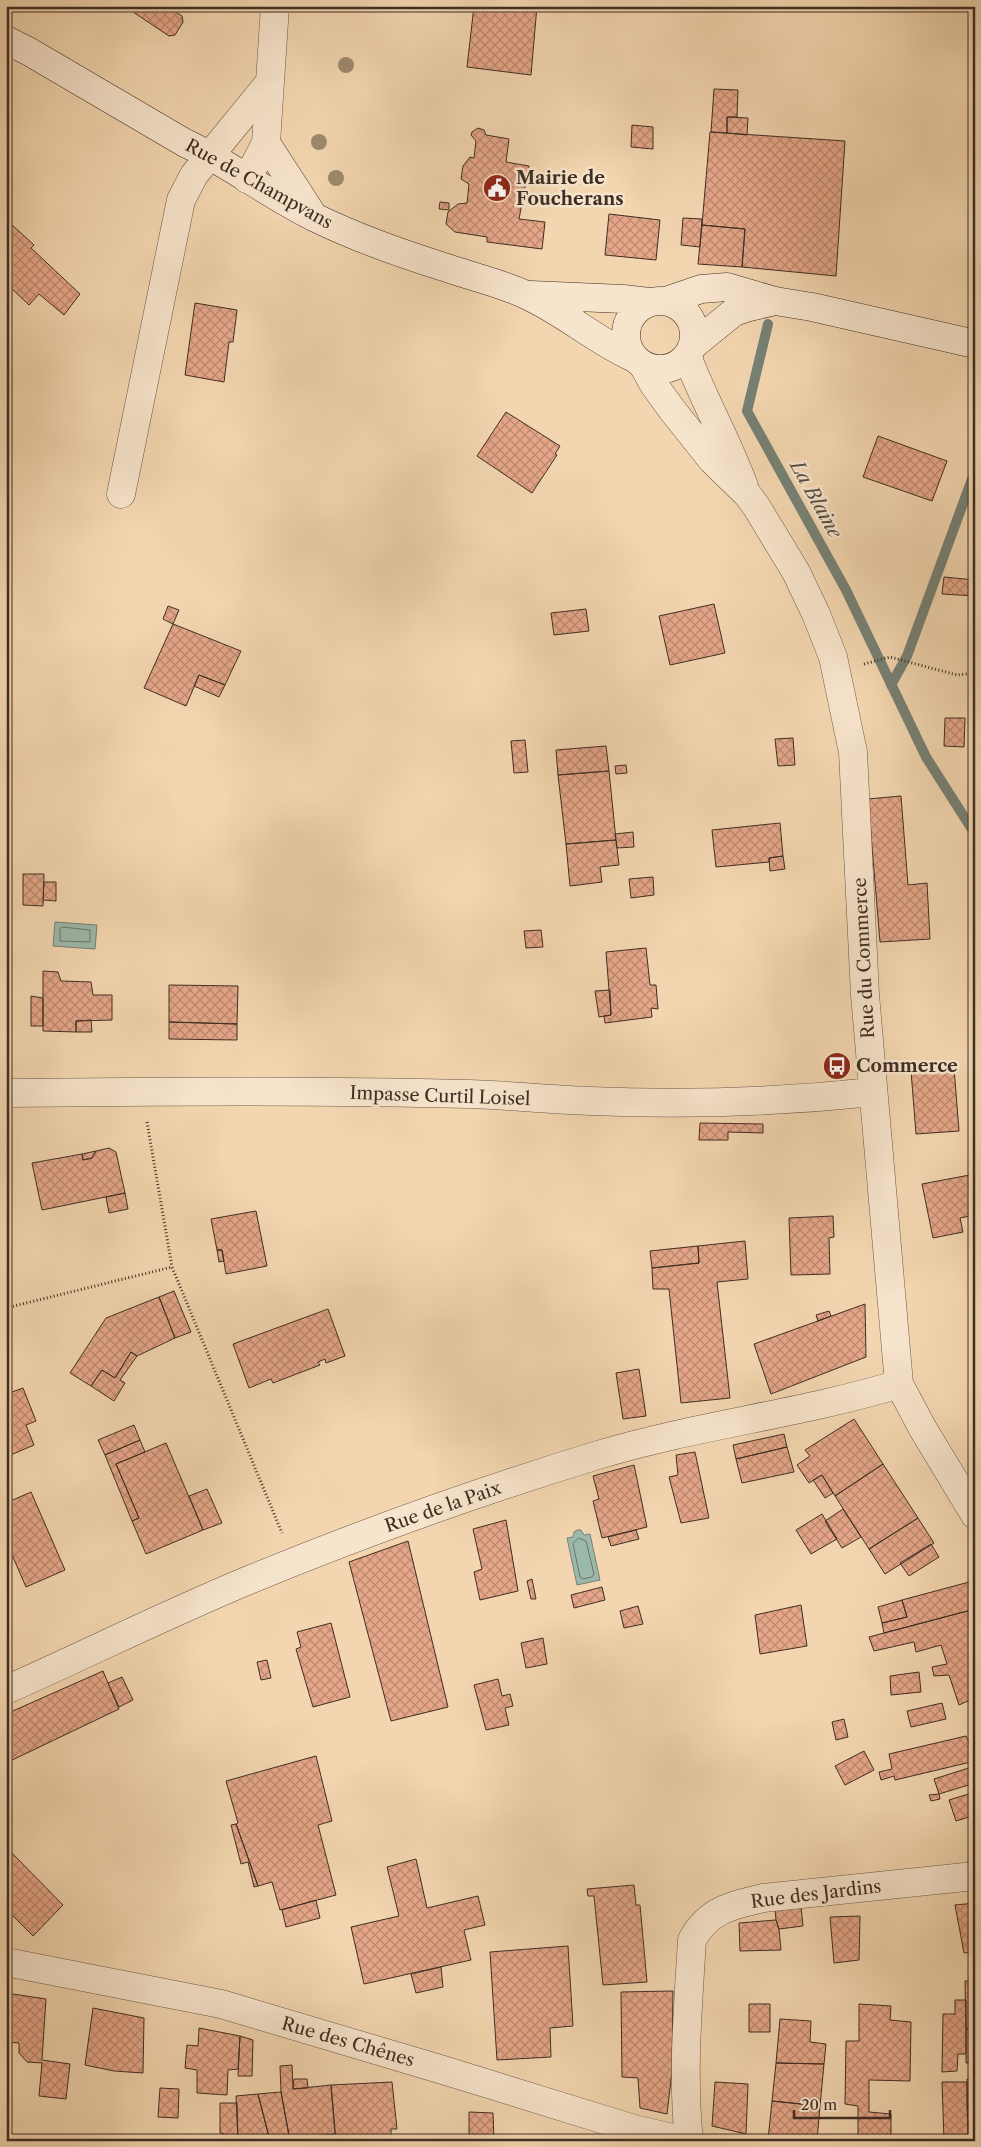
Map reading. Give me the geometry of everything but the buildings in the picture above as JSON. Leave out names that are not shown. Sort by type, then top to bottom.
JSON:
[{"type":"street","points":[[247,179],[266,143],[275,6]]},
{"type":"street","name":"Rue de Champvans","points":[[6,40],[28,51],[185,144],[210,155],[247,179],[314,217],[360,239],[527,295],[578,324],[611,348],[639,362]]},
{"type":"street","points":[[122,494],[181,200],[194,175],[269,83]]},
{"type":"street","points":[[266,143],[314,217]]},
{"type":"street","points":[[775,301],[734,312],[689,351],[675,366],[667,369],[651,368],[639,362],[626,343],[626,326],[635,311],[701,288],[728,287],[775,301],[812,307],[975,344]]},
{"type":"street","name":"Rue de Champvans","points":[[527,295],[658,302]]},
{"type":"street","points":[[658,302],[681,308],[692,322],[694,330],[689,351]]},
{"type":"street","name":"Rue du Commerce","points":[[689,351],[708,407],[732,453],[747,494],[796,572],[816,614],[833,657],[853,752],[865,995],[899,1384],[923,1429],[975,1516]]},
{"type":"street","name":"Rue du Commerce","points":[[639,362],[673,411],[712,460],[747,494]]},
{"type":"street","name":"Impasse Curtil Loisel","points":[[6,1093],[470,1094],[591,1102],[708,1104],[785,1100],[873,1092]]},
{"type":"street","name":"Rue de la Paix","points":[[6,1690],[247,1581],[390,1524],[608,1452],[680,1433],[862,1395],[899,1384]]},
{"type":"street","name":"Rue des Jardins","points":[[689,2141],[686,2107],[686,2048],[692,1940],[698,1929],[710,1916],[729,1906],[763,1898],[975,1876]]},
{"type":"street","name":"Rue des Chênes","points":[[6,1962],[221,2004],[634,2129],[685,2141]]},
{"type":"path","points":[[859,669],[865,663],[890,657],[920,664],[932,670],[957,675],[975,673]]},
{"type":"path","points":[[142,1092],[172,1267],[284,1538]]},
{"type":"path","points":[[6,1308],[172,1267]]},
{"type":"water","points":[[55,922],[97,925],[95,949],[53,946]]},
{"type":"water","points":[[581,1530],[584,1535],[590,1534],[600,1580],[577,1585],[567,1538],[573,1537],[574,1532]]},
{"type":"waterway","name":"La Blaine","points":[[768,324],[747,411],[846,590],[926,757],[975,834]]},
{"type":"waterway","name":"La Blaine","points":[[891,685],[907,656],[975,471]]},
{"type":"place","name":"Mairie de Foucherans","points":[[497,188]]},
{"type":"place","name":"Commerce","points":[[837,1066]]}]
